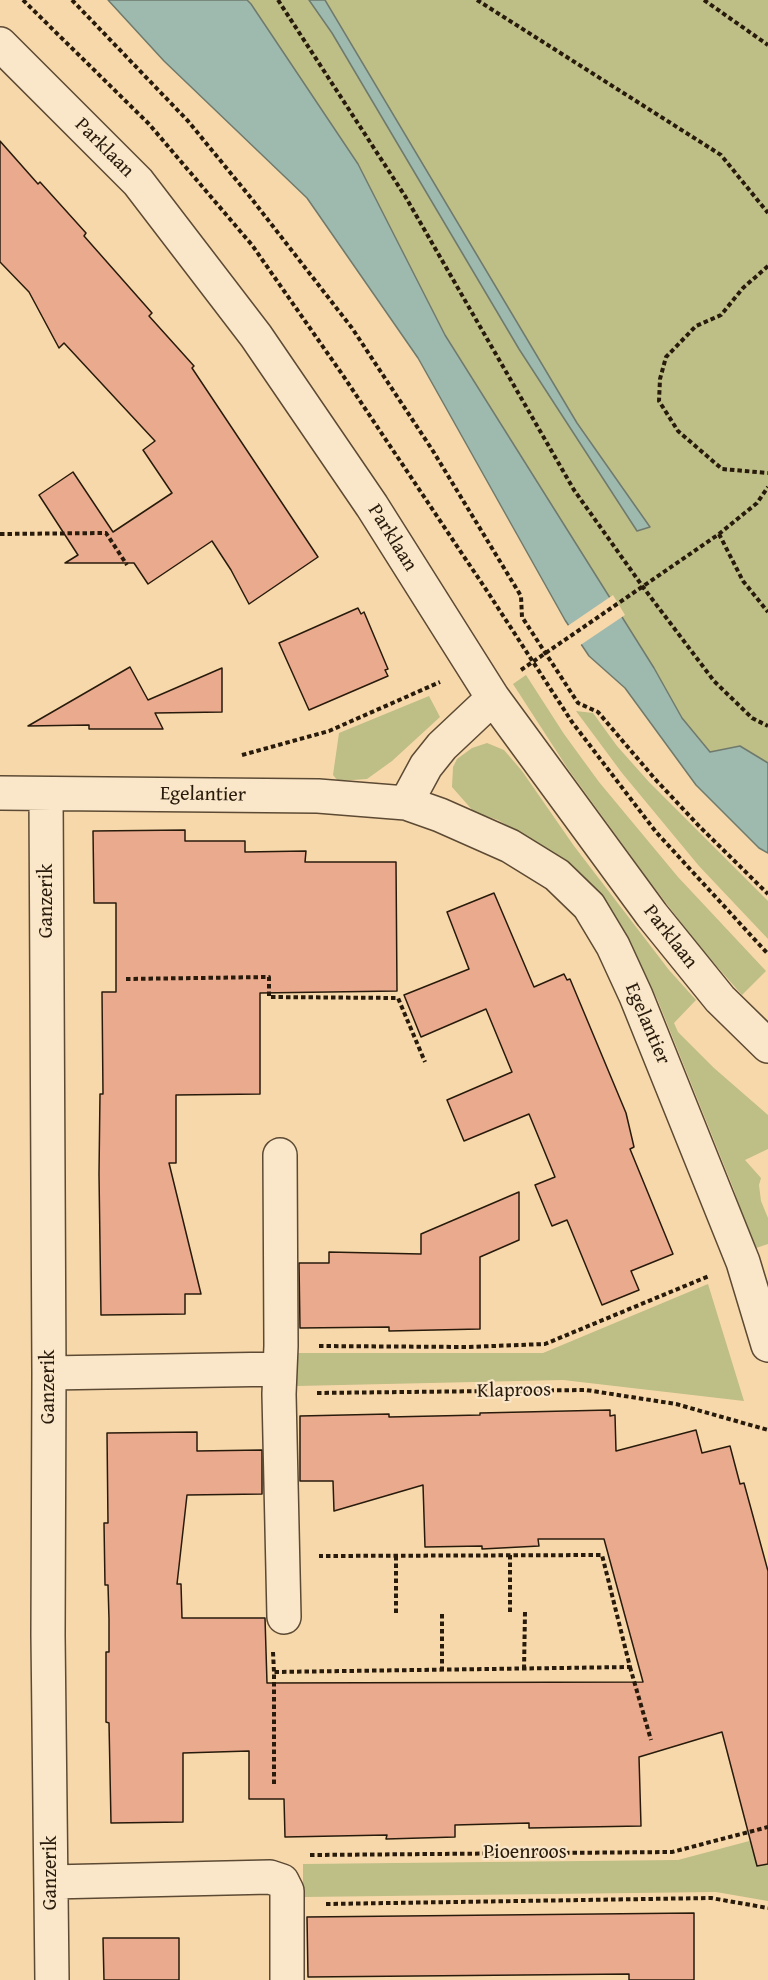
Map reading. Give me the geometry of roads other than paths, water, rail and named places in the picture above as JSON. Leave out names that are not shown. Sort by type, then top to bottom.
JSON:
[{"type":"street","name":"Parklaan","points":[[0,44],[138,182],[256,336],[372,506],[493,698],[652,915],[720,999],[768,1046]]},
{"type":"street","points":[[406,803],[426,766],[442,747],[493,698]]},
{"type":"street","name":"Egelantier","points":[[0,793],[318,796],[406,803],[440,815],[510,846],[557,875],[589,906],[613,946],[636,996],[743,1262],[768,1345]]},
{"type":"street","name":"Ganzerik","points":[[46,794],[48,1635],[52,1980]]},
{"type":"street","points":[[280,1155],[280,1370],[284,1617]]},
{"type":"street","points":[[49,1373],[280,1370]]},
{"type":"street","points":[[51,1882],[270,1877],[285,1893],[287,1980]]}]
